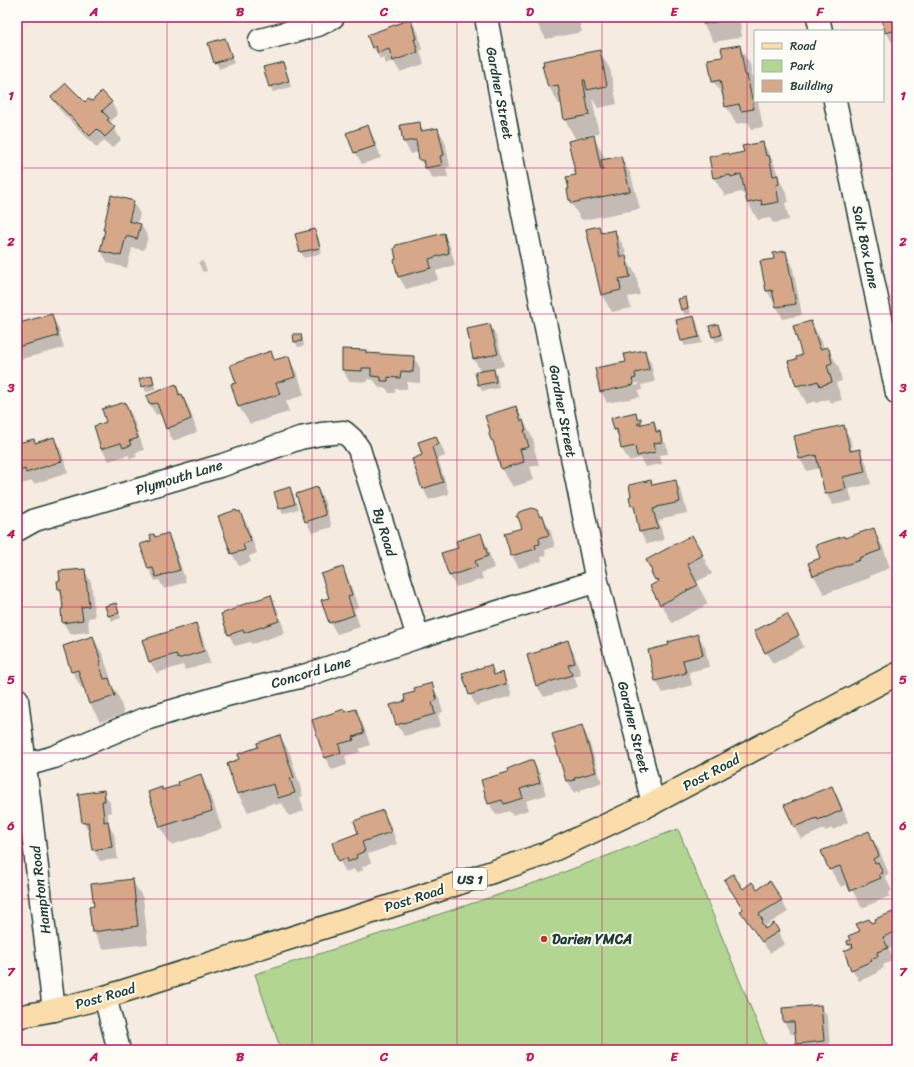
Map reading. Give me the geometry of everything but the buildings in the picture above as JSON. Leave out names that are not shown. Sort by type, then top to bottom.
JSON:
[{"type":"main road","name":"Post Road","points":[[17,1017],[54,1010],[105,997],[407,901],[545,854],[653,803],[897,674]]},
{"type":"street","points":[[260,40],[318,25],[333,17]]},
{"type":"street","name":"Gardner Street","points":[[486,17],[514,168],[597,581],[653,803]]},
{"type":"street","points":[[818,17],[821,30]]},
{"type":"street","name":"Salt Box Lane","points":[[835,102],[897,393]]},
{"type":"street","name":"Plymouth Lane","points":[[17,530],[34,520],[223,465],[300,438],[344,432]]},
{"type":"street","name":"By Road","points":[[344,432],[352,439],[359,449],[418,637]]},
{"type":"street","name":"Concord Lane","points":[[26,765],[54,757],[142,720],[230,694],[307,675],[418,637],[597,581]]},
{"type":"street","name":"Hampton Road","points":[[17,699],[54,1010]]},
{"type":"street","points":[[105,997],[119,1050]]},
{"type":"green space","name":"Darien YMCA","points":[[678,829],[768,1050],[281,1050],[255,974],[543,880]]},
{"type":"place","name":"Darien YMCA","points":[[544,939]]}]
